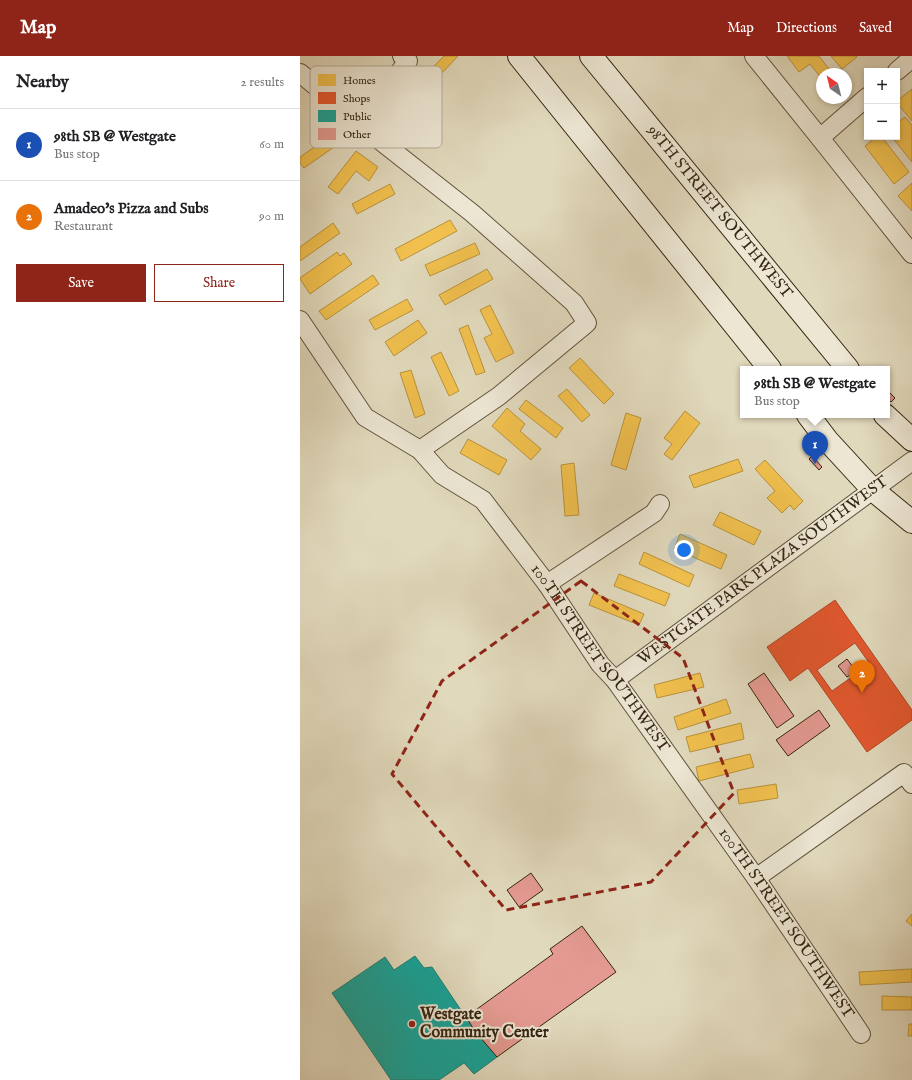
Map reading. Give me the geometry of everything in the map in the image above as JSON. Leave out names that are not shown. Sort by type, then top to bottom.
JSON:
[{"type":"main road","points":[[519,56],[768,366]]},
{"type":"main road","name":"98TH STREET SOUTHWEST","points":[[591,56],[846,366]]},
{"type":"main road","points":[[810,418],[827,440],[873,490],[912,522]]},
{"type":"main road","points":[[889,418],[912,440]]},
{"type":"street","points":[[754,56],[912,254]]},
{"type":"street","points":[[900,68],[912,58]]},
{"type":"street","points":[[300,73],[310,81]]},
{"type":"street","points":[[820,138],[864,100]]},
{"type":"street","points":[[388,148],[472,213],[574,303],[588,323],[499,396],[420,450]]},
{"type":"street","name":"100TH STREET SOUTHWEST","points":[[300,320],[365,417],[420,450],[442,475],[483,500],[547,584],[600,664],[615,680],[756,878],[861,1034]]},
{"type":"street","name":"WESTGATE PARK PLAZA SOUTHWEST","points":[[615,680],[912,461]]},
{"type":"street","points":[[547,584],[654,513],[660,504]]},
{"type":"street","points":[[756,878],[908,779]]},
{"type":"highlighted area","points":[[581,581],[683,658],[734,793],[651,882],[506,910],[392,774],[442,681]]},
{"type":"building: Homes","points":[[444,56],[458,56],[442,73],[442,66],[434,66]]},
{"type":"building: Homes","points":[[787,56],[819,56],[828,68],[816,68],[816,72],[810,64],[799,72]]},
{"type":"building: Homes","points":[[831,56],[857,56],[843,68],[841,68]]},
{"type":"building: Homes","points":[[912,89],[912,121],[900,107],[900,99]]},
{"type":"building: Homes","points":[[905,117],[912,125],[912,162],[894,140],[900,140],[900,121]]},
{"type":"building: Homes","points":[[872,140],[884,140],[909,172],[894,184],[865,146]]},
{"type":"building: Homes","points":[[313,148],[333,148],[304,168],[300,163],[300,157]]},
{"type":"building: Homes","points":[[356,151],[378,167],[369,181],[356,171],[338,194],[328,187]]},
{"type":"building: Homes","points":[[912,183],[912,211],[898,196]]},
{"type":"building: Homes","points":[[390,184],[395,194],[357,214],[352,204]]},
{"type":"building: Homes","points":[[450,220],[457,231],[401,261],[395,249]]},
{"type":"building: Homes","points":[[333,223],[340,233],[300,261],[300,247]]},
{"type":"building: Homes","points":[[475,243],[480,254],[430,276],[425,265]]},
{"type":"building: Homes","points":[[337,252],[340,256],[344,253],[352,264],[310,294],[300,278]]},
{"type":"building: Homes","points":[[487,269],[493,279],[445,305],[439,295]]},
{"type":"building: Homes","points":[[373,275],[379,284],[326,320],[319,311]]},
{"type":"building: Homes","points":[[407,299],[413,310],[375,330],[369,320]]},
{"type":"building: Homes","points":[[490,305],[514,353],[496,362],[484,338],[492,334],[480,310]]},
{"type":"building: Homes","points":[[418,320],[427,333],[394,356],[385,342]]},
{"type":"building: Homes","points":[[468,325],[485,372],[476,375],[459,329]]},
{"type":"building: Homes","points":[[441,352],[459,391],[449,396],[431,357]]},
{"type":"building: Homes","points":[[580,358],[614,394],[604,404],[569,368]]},
{"type":"building: Homes","points":[[411,370],[425,414],[415,418],[400,373]]},
{"type":"building: Homes","points":[[567,389],[590,415],[582,422],[558,396]]},
{"type":"building: Homes","points":[[526,400],[563,428],[556,438],[519,409]]},
{"type":"building: Homes","points":[[507,408],[525,424],[520,431],[541,449],[531,460],[492,426]]},
{"type":"building: Homes","points":[[685,411],[700,423],[672,460],[664,454],[672,444],[664,438]]},
{"type":"building: Homes","points":[[626,413],[641,418],[626,470],[611,465]]},
{"type":"building: Homes","points":[[468,439],[507,460],[499,475],[460,453]]},
{"type":"building: Homes","points":[[738,459],[743,471],[694,488],[689,476]]},
{"type":"building: Homes","points":[[765,460],[803,501],[794,510],[790,505],[782,513],[767,498],[775,491],[755,469]]},
{"type":"building: Homes","points":[[574,463],[579,515],[565,516],[561,465]]},
{"type":"building: Homes","points":[[720,512],[761,531],[754,545],[713,525]]},
{"type":"building: Homes","points":[[680,534],[727,555],[721,569],[674,549]]},
{"type":"building: Homes","points":[[644,552],[694,575],[689,587],[639,564]]},
{"type":"building: Homes","points":[[619,574],[670,594],[665,606],[614,586]]},
{"type":"building: Homes","points":[[594,593],[644,614],[639,625],[589,605]]},
{"type":"building: Homes","points":[[700,673],[704,687],[657,698],[654,685]]},
{"type":"building: Homes","points":[[726,699],[731,713],[678,730],[674,717]]},
{"type":"building: Homes","points":[[741,723],[744,739],[690,752],[686,737]]},
{"type":"building: Homes","points":[[750,754],[754,767],[699,781],[696,767]]},
{"type":"building: Homes","points":[[776,784],[778,798],[739,804],[737,790]]},
{"type":"building: Homes","points":[[912,914],[912,926],[906,921]]},
{"type":"building: Homes","points":[[912,969],[912,982],[860,985],[859,972]]},
{"type":"building: Homes","points":[[882,996],[912,997],[912,1010],[882,1010]]},
{"type":"building: Homes","points":[[909,1024],[912,1024],[912,1036],[908,1036]]},
{"type":"building: Shops","points":[[835,600],[912,710],[912,720],[867,752],[808,668],[790,681],[767,647]],"holes":[[[855,643],[870,664],[832,691],[817,670]]]},
{"type":"building: Public","name":"Westgate Community Center","points":[[415,956],[424,968],[432,967],[475,1031],[497,1057],[474,1074],[464,1063],[439,1080],[391,1080],[332,993],[385,957],[394,970]]},
{"type":"building: Other","points":[[890,393],[895,398],[891,402],[890,401]]},
{"type":"building: Other","points":[[812,456],[822,467],[819,470],[809,459]]},
{"type":"building: Other","points":[[847,659],[856,671],[847,677],[838,666]]},
{"type":"building: Other","points":[[764,673],[794,716],[777,728],[748,684]]},
{"type":"building: Other","points":[[819,710],[830,726],[788,756],[776,740]]},
{"type":"building: Other","points":[[531,873],[543,890],[519,907],[507,890]]},
{"type":"building: Other","points":[[582,926],[616,972],[497,1057],[475,1031],[466,1017],[553,954],[550,949]]},
{"type":"place","name":"98th SB @ Westgate","points":[[815,464]]},
{"type":"place","name":"Amadeo's Pizza and Subs","points":[[862,693]]},
{"type":"place","name":"Westgate Community Center","points":[[412,1024]]}]
